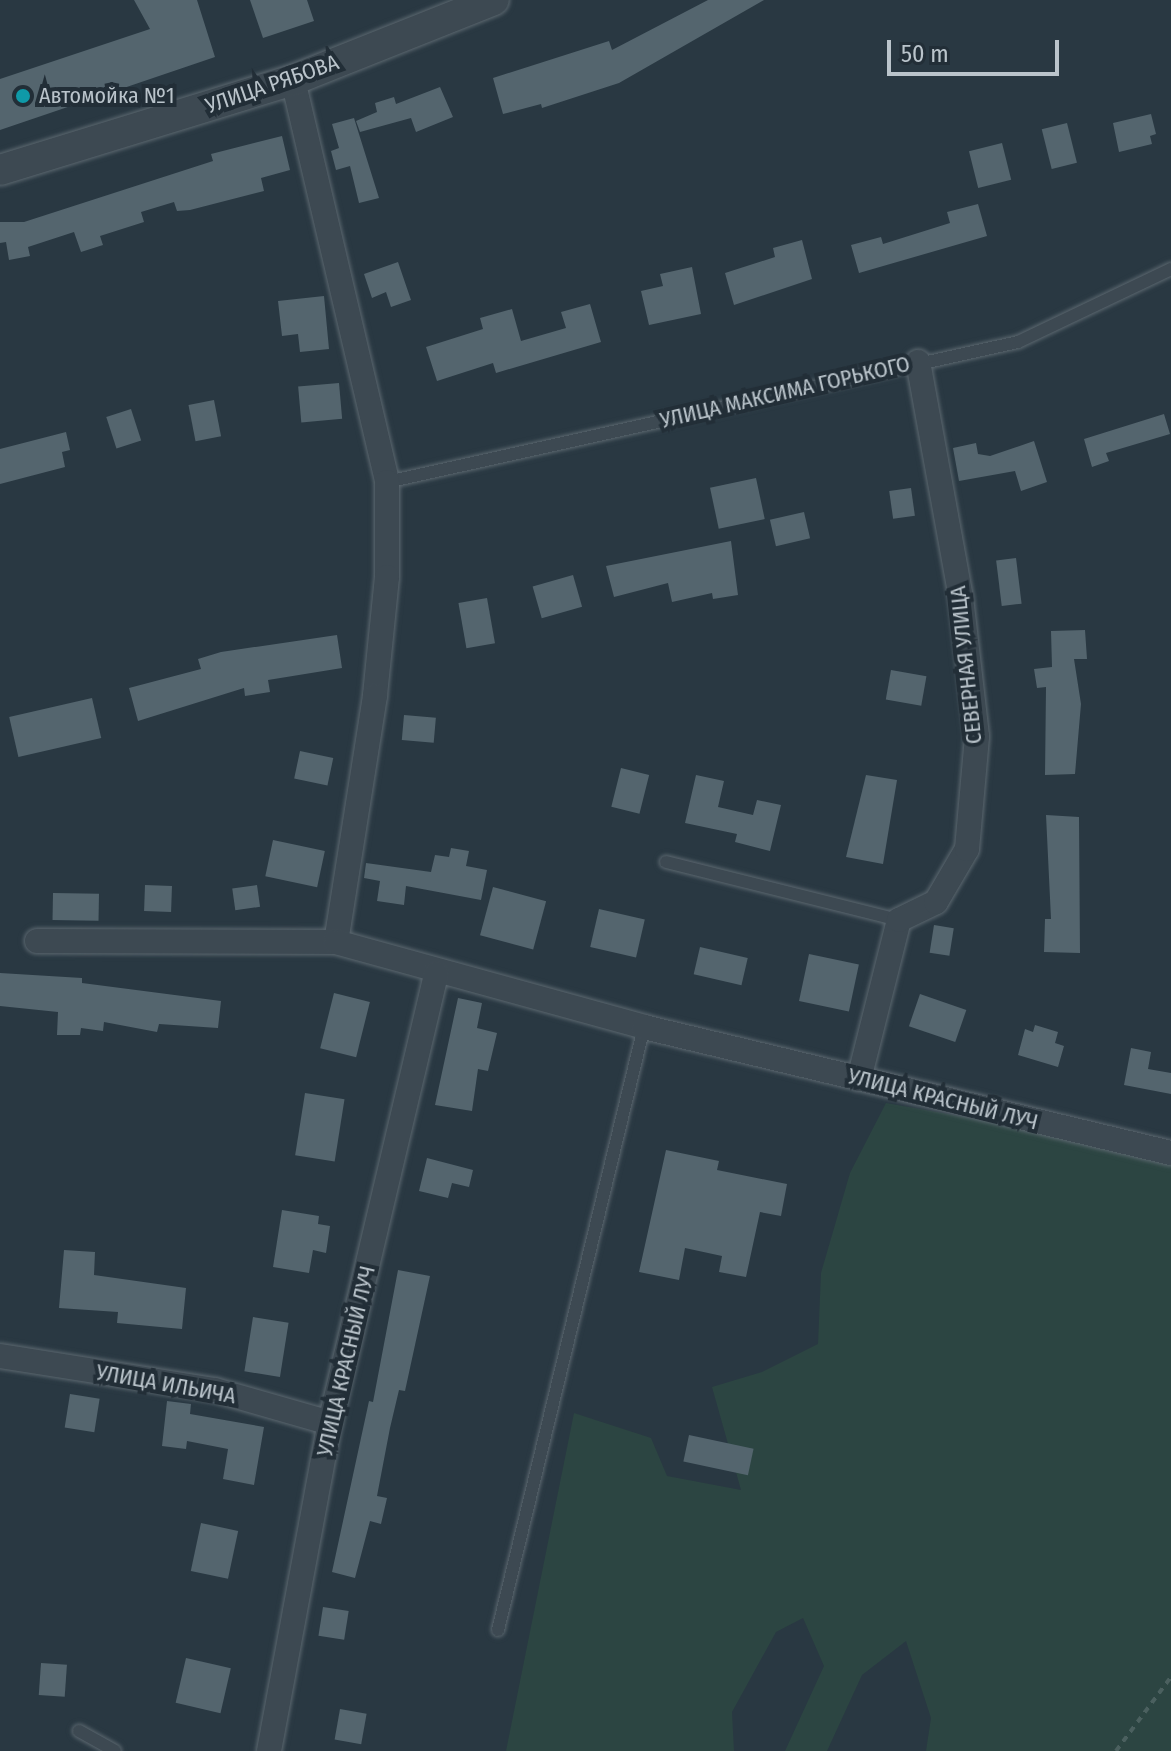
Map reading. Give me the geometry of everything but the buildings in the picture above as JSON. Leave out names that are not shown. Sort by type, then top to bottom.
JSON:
[{"type":"street","name":"УЛИЦА РЯБОВА","points":[[0,170],[293,80],[494,0]]},
{"type":"street","points":[[293,80],[387,482],[387,577],[375,696],[336,942]]},
{"type":"street","name":"СЕВЕРНАЯ УЛИЦА","points":[[899,920],[936,902],[967,849],[977,736],[961,598],[918,362]]},
{"type":"street","points":[[859,1079],[899,920]]},
{"type":"street","name":"УЛИЦА КРАСНЫЙ ЛУЧ","points":[[37,941],[336,942],[436,973],[644,1027],[1171,1153]]},
{"type":"street","name":"УЛИЦА КРАСНЫЙ ЛУЧ","points":[[269,1751],[330,1423],[436,973]]},
{"type":"street","name":"УЛИЦА ИЛЬИЧА","points":[[0,1356],[215,1390],[330,1423]]},
{"type":"lane","name":"УЛИЦА МАКСИМА ГОРЬКОГО","points":[[387,482],[1018,342],[1171,269]]},
{"type":"lane","points":[[666,862],[899,920]]},
{"type":"lane","points":[[498,1630],[644,1027]]},
{"type":"lane","points":[[79,1731],[115,1751]]},
{"type":"path","points":[[1116,1751],[1152,1698],[1171,1677]]},
{"type":"green space","points":[[886,1103],[1171,1153],[1171,1751],[926,1751],[931,1718],[906,1641],[862,1675],[827,1751],[785,1751],[824,1666],[803,1618],[776,1632],[732,1712],[734,1751],[506,1751],[574,1413],[651,1438],[667,1476],[741,1490],[712,1387],[762,1372],[818,1344],[821,1273],[850,1173]]},
{"type":"place","name":"Автомойка №1","points":[[23,96]]}]
